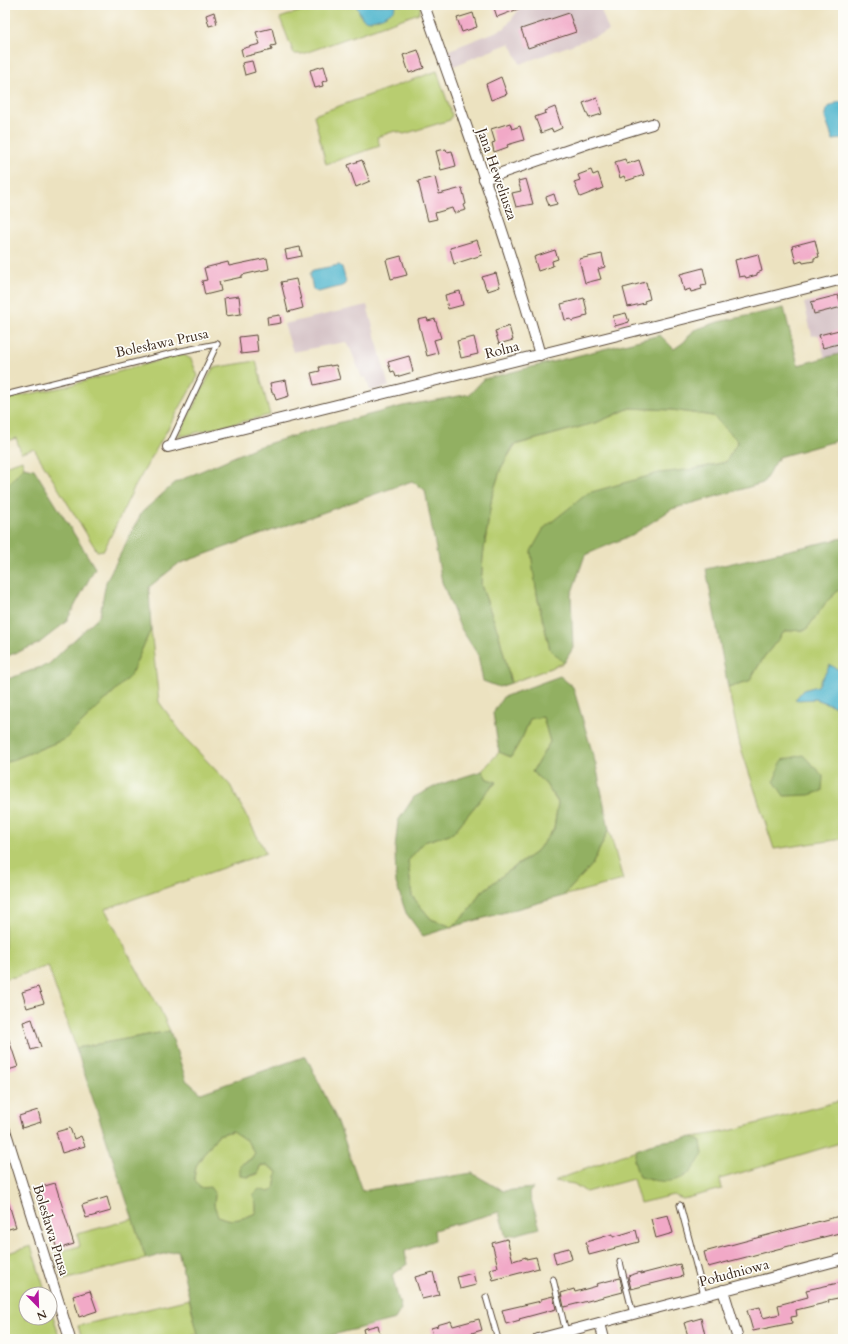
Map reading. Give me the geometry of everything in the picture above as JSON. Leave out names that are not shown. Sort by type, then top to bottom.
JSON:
[{"type":"street","name":"Jana Heweliusza","points":[[424,5],[524,299],[540,355]]},
{"type":"street","points":[[484,179],[589,143],[652,124]]},
{"type":"street","name":"Rolna","points":[[168,447],[843,279]]},
{"type":"street","name":"Bolesława Prusa","points":[[5,1130],[70,1339]]},
{"type":"street","name":"Południowa","points":[[538,1339],[843,1259]]},
{"type":"street","points":[[724,1290],[738,1339]]},
{"type":"street","points":[[600,1323],[604,1339]]},
{"type":"lane","name":"Bolesława Prusa","points":[[5,396],[181,351],[216,344],[168,447]]},
{"type":"lane","points":[[680,1205],[704,1295]]},
{"type":"lane","points":[[620,1262],[633,1314]]},
{"type":"lane","points":[[554,1279],[566,1332]]},
{"type":"lane","points":[[486,1297],[498,1339]]},
{"type":"shaded area","points":[[525,5],[599,5],[609,31],[520,64],[510,43],[451,67],[447,51],[505,28],[520,8]]},
{"type":"shaded area","points":[[843,293],[843,353],[825,358],[819,335],[812,336],[804,303]]},
{"type":"shaded area","points":[[367,305],[389,387],[370,391],[366,377],[362,378],[350,348],[345,342],[293,352],[284,324]]},
{"type":"green space","points":[[318,5],[356,5],[362,18],[396,5],[421,6],[419,13],[302,54],[294,54],[280,18]]},
{"type":"green space","points":[[437,71],[452,115],[450,120],[404,134],[395,131],[377,137],[380,146],[326,164],[314,115]]},
{"type":"green space","points":[[784,308],[798,365],[843,353],[843,439],[779,457],[763,483],[672,509],[632,535],[585,555],[571,595],[573,648],[564,663],[550,649],[538,600],[533,569],[531,551],[544,528],[588,493],[659,473],[695,469],[726,462],[738,441],[713,416],[672,410],[630,408],[598,422],[514,445],[501,468],[492,496],[483,556],[481,585],[499,635],[511,683],[499,687],[483,681],[478,655],[460,627],[442,582],[425,490],[412,481],[178,564],[149,587],[151,629],[130,676],[65,739],[5,763],[5,680],[49,664],[100,615],[106,582],[142,512],[176,482],[254,448],[326,426],[403,406],[470,394],[484,379],[660,335],[674,349],[684,342],[694,330],[718,322]]},
{"type":"green space","points":[[182,354],[191,359],[198,376],[133,490],[104,550],[97,551],[34,449],[21,453],[16,438],[5,442],[5,399],[64,387]]},
{"type":"green space","points":[[256,361],[270,415],[178,437],[213,368]]},
{"type":"green space","points":[[630,408],[672,410],[713,416],[738,441],[726,462],[695,469],[531,551],[538,600],[550,649],[564,663],[511,683],[499,635],[481,585],[483,556],[492,496],[501,468],[515,445],[598,422]]},
{"type":"green space","points":[[22,460],[24,467],[5,488],[5,466]]},
{"type":"green space","points":[[24,467],[34,469],[95,568],[66,622],[38,644],[5,657],[5,488]]},
{"type":"green space","points":[[843,538],[843,586],[827,601],[806,630],[785,631],[764,657],[749,681],[728,687],[706,569]]},
{"type":"green space","points":[[843,586],[843,672],[830,665],[818,686],[803,690],[795,700],[816,699],[837,707],[843,705],[843,839],[774,849],[740,745],[728,687],[749,681],[764,657],[785,631],[806,630],[827,601]]},
{"type":"green space","points":[[151,629],[159,702],[187,740],[230,785],[266,853],[105,909],[131,959],[160,1009],[170,1031],[76,1048],[48,966],[15,977],[5,978],[5,763],[65,739],[130,676]]},
{"type":"green space","points":[[560,676],[573,687],[596,765],[609,829],[592,865],[563,896],[452,927],[469,911],[480,893],[536,852],[554,829],[558,802],[545,783],[532,772],[550,742],[543,717],[530,719],[523,736],[511,757],[499,752],[493,713],[503,697]]},
{"type":"green space","points":[[543,717],[550,742],[532,772],[545,783],[558,803],[554,829],[536,852],[480,893],[469,911],[452,927],[431,919],[412,896],[408,861],[424,842],[453,833],[489,789],[497,782],[487,779],[482,771],[499,752],[511,757],[523,736],[530,718]]},
{"type":"green space","points":[[803,755],[823,776],[822,791],[809,795],[784,796],[774,781],[782,760]]},
{"type":"green space","points":[[482,771],[487,779],[497,782],[489,789],[453,833],[424,842],[408,861],[412,896],[431,919],[452,927],[423,936],[406,913],[396,883],[395,849],[398,821],[414,797],[438,785]]},
{"type":"green space","points":[[609,829],[623,880],[563,896],[592,865]]},
{"type":"green space","points":[[170,1031],[186,1080],[201,1093],[306,1056],[338,1122],[362,1191],[472,1173],[503,1191],[533,1188],[529,1193],[540,1228],[506,1237],[499,1212],[434,1230],[435,1240],[405,1251],[407,1265],[392,1275],[401,1309],[395,1319],[317,1339],[199,1339],[178,1250],[146,1259],[76,1048]],"holes":[[[232,1131],[247,1141],[255,1153],[251,1159],[240,1165],[240,1176],[248,1177],[258,1173],[260,1166],[267,1165],[277,1172],[274,1189],[269,1192],[259,1189],[253,1195],[256,1204],[256,1213],[232,1220],[223,1218],[218,1216],[214,1205],[215,1194],[210,1187],[200,1188],[194,1178],[196,1166],[218,1135]]]},
{"type":"green space","points":[[843,1100],[843,1142],[720,1179],[722,1189],[683,1199],[673,1195],[640,1203],[633,1179],[586,1192],[574,1184],[554,1181],[636,1150],[634,1160],[701,1142],[693,1137],[729,1131]]},
{"type":"green space","points":[[233,1131],[247,1141],[255,1153],[251,1159],[240,1165],[248,1177],[258,1174],[260,1166],[267,1165],[277,1172],[274,1189],[256,1204],[256,1213],[233,1220],[218,1216],[214,1205],[215,1194],[200,1188],[194,1179],[196,1166],[218,1135]]},
{"type":"green space","points":[[693,1137],[701,1142],[703,1154],[690,1172],[672,1181],[659,1181],[639,1177],[634,1160],[636,1150],[658,1142]]},
{"type":"green space","points":[[133,1219],[146,1259],[63,1280],[54,1253],[80,1246],[77,1234]]},
{"type":"green space","points":[[31,1246],[44,1286],[18,1286],[18,1326],[56,1326],[60,1339],[5,1339],[5,1254]]},
{"type":"green space","points":[[189,1299],[198,1334],[179,1339],[82,1339],[78,1326]]},
{"type":"water","points":[[356,5],[396,6],[387,15],[367,21],[362,18]]},
{"type":"water","points":[[838,102],[843,102],[843,139],[833,140],[825,118],[827,108]]},
{"type":"water","points":[[339,265],[342,267],[346,282],[343,286],[318,292],[313,290],[310,274],[313,270]]},
{"type":"water","points":[[830,665],[843,672],[843,705],[837,707],[816,699],[795,700],[803,690],[818,686]]},
{"type":"building","points":[[493,5],[526,5],[526,6],[497,17]]},
{"type":"building","points":[[214,12],[217,24],[209,26],[206,15]]},
{"type":"building","points":[[473,13],[477,27],[462,32],[457,18]]},
{"type":"building","points":[[569,13],[576,32],[528,48],[521,29]]},
{"type":"building","points":[[272,28],[276,45],[271,46],[272,50],[243,57],[241,49],[260,44],[256,32]]},
{"type":"building","points":[[418,50],[424,68],[409,73],[403,55]]},
{"type":"building","points":[[252,61],[255,72],[245,75],[242,63]]},
{"type":"building","points":[[324,66],[328,80],[322,82],[323,86],[315,88],[310,70]]},
{"type":"building","points":[[501,77],[507,94],[491,100],[486,84]]},
{"type":"building","points":[[597,98],[602,114],[589,118],[583,103]]},
{"type":"building","points":[[555,107],[562,128],[553,132],[552,129],[541,133],[535,117],[546,113],[545,111]]},
{"type":"building","points":[[510,123],[512,129],[520,126],[524,140],[507,145],[508,147],[494,152],[492,143],[495,142],[491,129]]},
{"type":"building","points":[[446,149],[447,152],[452,151],[456,166],[441,170],[436,151]]},
{"type":"building","points":[[625,159],[627,164],[639,160],[644,175],[626,181],[624,176],[620,178],[615,162]]},
{"type":"building","points":[[362,160],[370,181],[356,187],[348,165]]},
{"type":"building","points":[[591,170],[593,175],[598,173],[603,188],[580,197],[574,182],[580,180],[578,175]]},
{"type":"building","points":[[435,177],[439,194],[462,188],[466,210],[454,213],[452,208],[435,213],[437,219],[428,221],[418,181]]},
{"type":"building","points":[[526,179],[533,204],[516,207],[512,193],[521,191],[518,181]]},
{"type":"building","points":[[554,194],[557,204],[549,206],[546,197]]},
{"type":"building","points":[[477,240],[482,255],[454,264],[450,248]]},
{"type":"building","points":[[815,240],[819,257],[814,258],[814,261],[803,263],[802,261],[796,263],[792,246]]},
{"type":"building","points":[[300,247],[302,256],[287,259],[285,250]]},
{"type":"building","points":[[555,250],[558,259],[552,261],[553,266],[538,271],[534,257]]},
{"type":"building","points":[[602,254],[605,267],[598,269],[601,279],[585,283],[579,259]]},
{"type":"building","points":[[758,254],[762,271],[757,273],[757,275],[746,278],[745,276],[739,277],[735,260]]},
{"type":"building","points":[[401,256],[407,275],[391,279],[386,260]]},
{"type":"building","points":[[267,258],[269,269],[219,282],[221,291],[205,295],[202,281],[207,280],[204,268],[228,262],[229,266]]},
{"type":"building","points":[[703,268],[707,285],[701,286],[702,289],[691,292],[690,289],[684,291],[680,274]]},
{"type":"building","points":[[496,273],[500,287],[488,291],[482,277]]},
{"type":"building","points":[[296,279],[303,308],[288,312],[281,282]]},
{"type":"building","points":[[646,282],[650,299],[644,301],[645,303],[628,307],[623,288]]},
{"type":"building","points":[[460,291],[463,305],[448,309],[445,295]]},
{"type":"building","points":[[838,295],[842,307],[814,314],[811,302]]},
{"type":"building","points":[[239,296],[241,314],[226,316],[224,298]]},
{"type":"building","points":[[584,298],[588,315],[572,321],[571,319],[565,320],[561,304]]},
{"type":"building","points":[[626,313],[629,322],[615,326],[613,316]]},
{"type":"building","points":[[280,315],[281,323],[268,325],[267,317]]},
{"type":"building","points":[[427,318],[428,321],[435,319],[441,338],[434,340],[438,353],[427,356],[418,320]]},
{"type":"building","points":[[509,326],[513,340],[499,344],[495,331]]},
{"type":"building","points":[[839,330],[842,343],[823,348],[819,335]]},
{"type":"building","points":[[256,335],[258,352],[241,354],[239,337]]},
{"type":"building","points":[[474,337],[478,354],[461,358],[457,341]]},
{"type":"building","points":[[409,356],[413,372],[396,377],[394,371],[391,372],[388,362]]},
{"type":"building","points":[[336,365],[340,379],[314,385],[311,373],[320,371],[319,367]]},
{"type":"building","points":[[286,380],[289,396],[276,400],[274,393],[272,393],[270,383]]},
{"type":"building","points":[[38,987],[44,1003],[27,1008],[22,992]]},
{"type":"building","points":[[32,1019],[41,1047],[31,1050],[23,1022]]},
{"type":"building","points":[[5,1034],[7,1034],[18,1067],[5,1071]]},
{"type":"building","points":[[38,1110],[41,1122],[22,1128],[19,1116]]},
{"type":"building","points":[[70,1128],[74,1139],[81,1136],[85,1146],[62,1153],[56,1132]]},
{"type":"building","points":[[55,1183],[74,1244],[57,1249],[38,1188]]},
{"type":"building","points":[[107,1197],[111,1211],[86,1218],[82,1205]]},
{"type":"building","points":[[7,1198],[16,1227],[5,1230],[5,1199]]},
{"type":"building","points":[[668,1215],[673,1233],[656,1238],[651,1219]]},
{"type":"building","points":[[843,1215],[843,1232],[708,1267],[704,1252]]},
{"type":"building","points":[[636,1230],[639,1242],[589,1255],[586,1242],[613,1234],[613,1237]]},
{"type":"building","points":[[507,1239],[513,1261],[526,1257],[526,1259],[536,1257],[539,1268],[493,1280],[490,1269],[498,1267],[492,1243]]},
{"type":"building","points":[[569,1248],[572,1259],[556,1264],[553,1252]]},
{"type":"building","points":[[680,1264],[683,1276],[631,1289],[628,1276]]},
{"type":"building","points":[[433,1272],[439,1295],[422,1299],[415,1277]]},
{"type":"building","points":[[473,1273],[476,1285],[460,1289],[457,1277]]},
{"type":"building","points":[[620,1278],[623,1292],[564,1307],[561,1293],[574,1289],[575,1292],[597,1286],[596,1284]]},
{"type":"building","points":[[843,1282],[843,1297],[796,1310],[797,1316],[791,1317],[792,1323],[753,1331],[747,1310],[760,1307],[763,1318],[780,1314],[778,1305],[808,1297],[806,1290]]},
{"type":"building","points":[[90,1291],[97,1311],[79,1317],[73,1296]]},
{"type":"building","points":[[553,1296],[556,1309],[506,1324],[502,1310],[541,1301],[541,1299]]},
{"type":"building","points":[[701,1318],[706,1339],[689,1339],[684,1323]]},
{"type":"building","points":[[479,1319],[482,1330],[451,1339],[434,1339],[431,1328],[438,1326],[437,1325],[451,1321],[453,1326]]},
{"type":"building","points":[[378,1325],[380,1334],[365,1337],[363,1329]]}]
